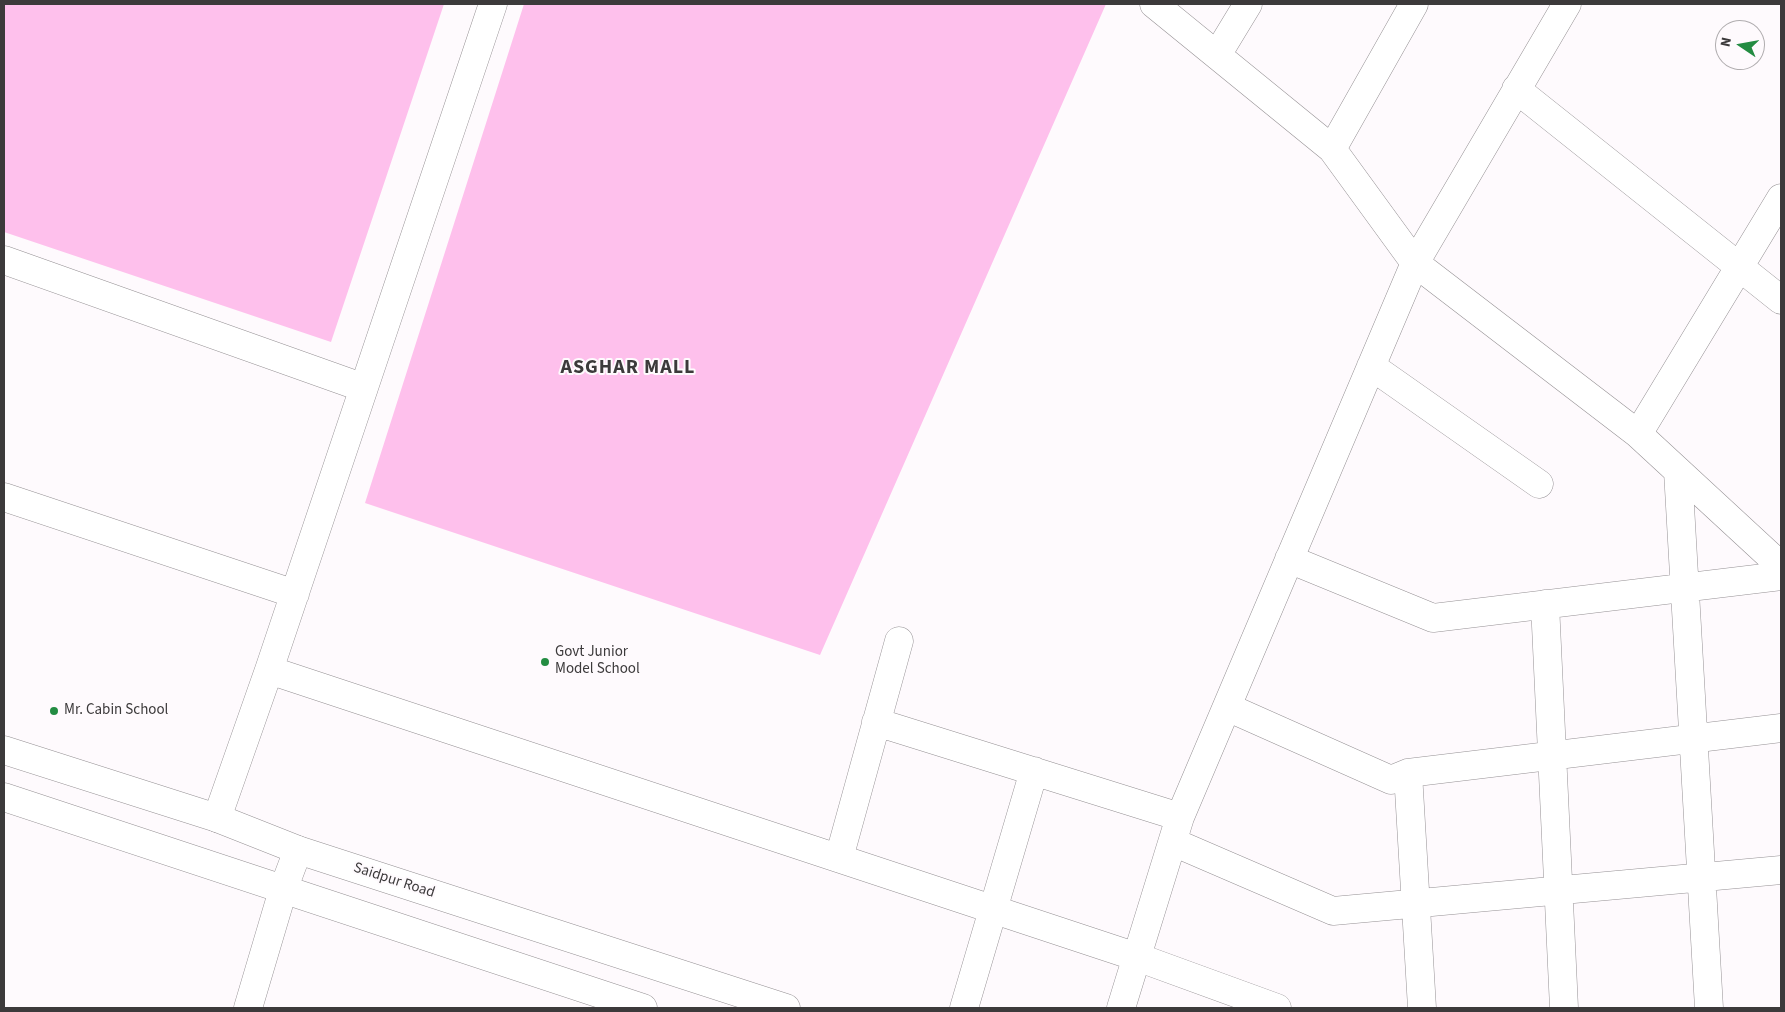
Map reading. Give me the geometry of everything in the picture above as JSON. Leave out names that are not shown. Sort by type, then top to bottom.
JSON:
[{"type":"street","points":[[217,818],[295,594],[494,4]]},
{"type":"street","points":[[1154,4],[1332,149],[1414,263],[1638,434],[1781,566]]},
{"type":"street","points":[[1217,55],[1248,4]]},
{"type":"street","points":[[1332,149],[1414,4]]},
{"type":"street","points":[[1122,1008],[1177,829],[1414,263],[1567,4]]},
{"type":"street","points":[[1516,89],[1781,300]]},
{"type":"street","points":[[1638,434],[1781,198]]},
{"type":"street","points":[[4,260],[364,388]]},
{"type":"street","points":[[1371,366],[1539,484]]},
{"type":"street","points":[[1678,471],[1708,1008]]},
{"type":"street","points":[[4,497],[295,594]]},
{"type":"street","points":[[1289,559],[1433,618],[1781,576]]},
{"type":"street","points":[[1545,604],[1564,1008]]},
{"type":"street","points":[[839,858],[899,641]]},
{"type":"street","points":[[269,670],[1138,957],[1277,1008]]},
{"type":"street","points":[[1227,706],[1391,780],[1408,773],[1781,728]]},
{"type":"street","points":[[876,722],[1034,771],[1177,829],[1333,910],[1781,870]]},
{"type":"street","name":"Saidpur Road","points":[[4,750],[217,818],[298,850],[786,1008]]},
{"type":"street","points":[[964,1008],[1034,771]]},
{"type":"street","points":[[1408,773],[1422,1008]]},
{"type":"street","points":[[4,797],[643,1008]]},
{"type":"street","points":[[248,1008],[283,890],[298,850]]},
{"type":"shaded area","points":[[4,4],[444,4],[331,342],[4,232]]},
{"type":"shaded area","points":[[524,4],[1106,4],[820,655],[365,503]]},
{"type":"place","name":"Govt Junior Model School","points":[[545,662]]},
{"type":"place","name":"Mr. Cabin School","points":[[54,711]]},
{"type":"district","name":"ASGHAR MALL","points":[[628,369]]}]
